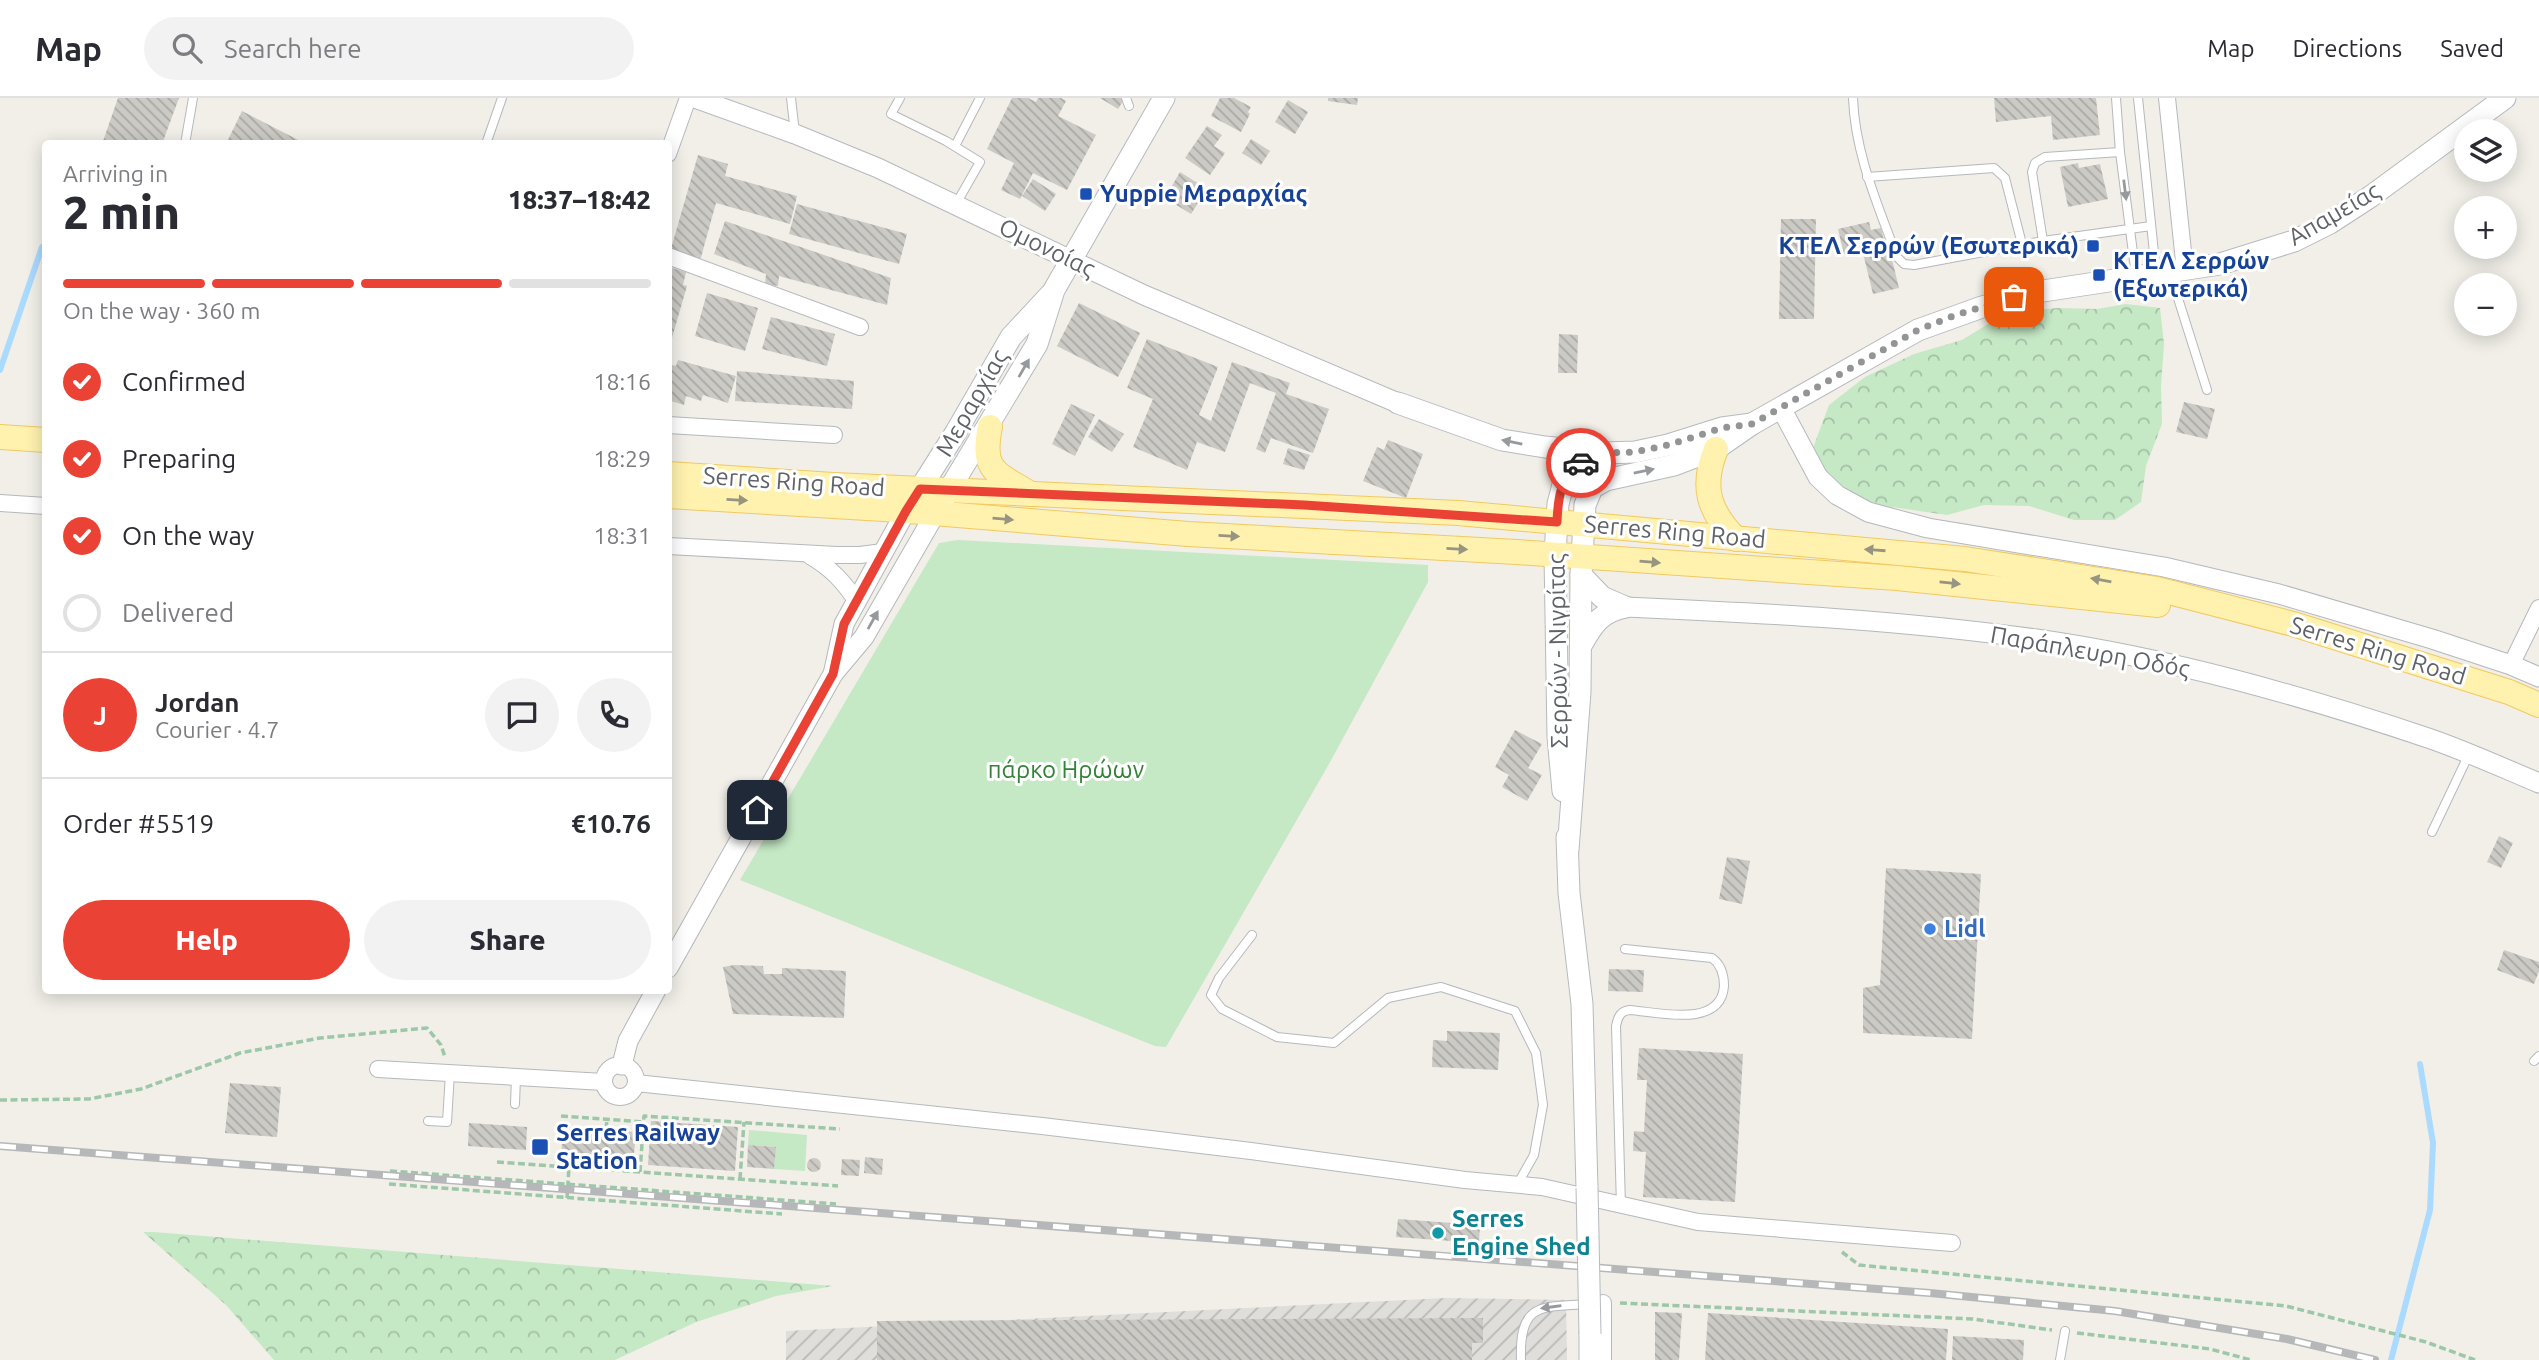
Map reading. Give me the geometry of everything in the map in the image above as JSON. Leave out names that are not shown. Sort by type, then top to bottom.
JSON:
[{"type":"main road","name":"Μεραρχίας","points":[[906,511],[1011,337],[1054,290],[1164,98]]},
{"type":"main road","name":"Απαμείας","points":[[1752,424],[1891,344],[1953,316],[2014,297],[2162,274],[2261,253],[2315,231],[2370,197],[2505,98]]},
{"type":"main road","name":"Μεραρχίας","points":[[934,514],[990,427],[1037,344],[1054,290]]},
{"type":"main road","points":[[1398,402],[1502,440],[1604,453]]},
{"type":"main road","name":"Σερρών - Νιγρίτας","points":[[1590,1360],[1582,1004],[1569,893],[1558,737],[1555,555],[1559,491],[1577,466],[1604,453],[1635,452],[1722,428],[1752,424]]},
{"type":"main road","name":"Σερρών - Νιγρίτας","points":[[1568,850],[1577,738],[1581,565],[1588,494],[1599,484],[1618,477],[1674,465],[1716,449],[1752,424]]},
{"type":"main road","points":[[990,427],[986,448],[989,462],[997,473],[1031,495]]},
{"type":"main road","points":[[0,437],[42,440]]},
{"type":"main road","points":[[1716,449],[1708,475],[1708,496],[1716,513],[1736,539]]},
{"type":"main road","name":"Serres Ring Road","points":[[672,474],[1031,495],[1304,505],[1584,524],[1965,559],[2157,589],[2293,624],[2509,692],[2539,705]]},
{"type":"main road","name":"Serres Ring Road","points":[[672,496],[906,511],[1188,534],[1555,555],[1581,565],[1897,578],[2155,605],[2215,605]]},
{"type":"main road","points":[[1581,565],[1602,597],[1625,607]]},
{"type":"main road","points":[[1580,648],[1601,615],[1625,607]]},
{"type":"street","points":[[672,143],[688,98]]},
{"type":"street","name":"Ομονοίας","points":[[695,98],[878,167],[1191,317],[1398,402]]},
{"type":"street","points":[[2162,274],[2167,98]]},
{"type":"street","points":[[672,257],[860,327]]},
{"type":"street","points":[[1781,408],[1818,477],[1836,495],[1868,512],[1928,528],[2164,567],[2279,594],[2432,639],[2539,677]]},
{"type":"street","points":[[672,425],[834,435]]},
{"type":"street","points":[[0,503],[42,506]]},
{"type":"street","name":"Μεραρχίας","points":[[833,674],[844,624],[906,511]]},
{"type":"street","name":"Μεραρχίας","points":[[672,961],[833,674],[864,637],[934,514]]},
{"type":"street","points":[[672,546],[808,555],[883,552]]},
{"type":"street","points":[[808,555],[828,566],[857,602]]},
{"type":"street","name":"Παράπλευρη Οδός","points":[[1625,607],[1913,624],[2039,639],[2144,659],[2281,691],[2433,740],[2539,783]]},
{"type":"street","points":[[2511,665],[2539,608]]},
{"type":"street","points":[[622,1065],[628,1041],[654,994]]},
{"type":"street","points":[[622,1065],[631,1069],[636,1083],[632,1093],[622,1097],[611,1095],[604,1082],[607,1071],[622,1065]]},
{"type":"street","points":[[378,1069],[604,1082]]},
{"type":"street","points":[[636,1083],[1129,1136],[1564,1191],[1621,1207],[1698,1222],[1952,1243]]},
{"type":"street","points":[[1602,1303],[1603,1360]]},
{"type":"lane","points":[[186,140],[193,98]]},
{"type":"lane","points":[[487,140],[502,98]]},
{"type":"lane","points":[[791,98],[794,134]]},
{"type":"lane","points":[[900,98],[891,114],[955,146],[980,162],[956,204]]},
{"type":"lane","points":[[955,146],[980,98]]},
{"type":"lane","points":[[1853,98],[1854,128],[1867,177],[1897,257],[1904,264],[1914,265],[2022,244],[2151,226]]},
{"type":"lane","points":[[2116,98],[2130,228],[2162,274]]},
{"type":"lane","points":[[2138,98],[2151,226],[2162,274],[2207,390]]},
{"type":"lane","points":[[2043,241],[2032,172],[2035,163],[2045,157],[2120,152]]},
{"type":"lane","points":[[1867,177],[1994,168],[2005,178],[2022,244]]},
{"type":"lane","points":[[2432,832],[2469,754]]},
{"type":"lane","points":[[1252,935],[1219,978],[1211,995],[1222,1009],[1276,1037],[1334,1043],[1388,998],[1444,987],[1515,1011],[1536,1053],[1543,1105],[1534,1155],[1517,1185]]},
{"type":"lane","points":[[1621,1207],[1616,1026],[1618,1019],[1624,1011],[1630,1010],[1702,1014],[1716,1005],[1724,990],[1723,973],[1712,958],[1626,949]]},
{"type":"lane","points":[[428,1121],[447,1122],[450,1073]]},
{"type":"lane","points":[[515,1104],[516,1077]]},
{"type":"lane","points":[[1521,1360],[1520,1341],[1523,1326],[1530,1315],[1541,1307],[1602,1303]]},
{"type":"lane","points":[[2060,1360],[2065,1331]]},
{"type":"path","points":[[0,1100],[89,1099],[142,1089],[240,1053],[320,1038],[427,1028],[441,1045],[450,1073]]},
{"type":"path","points":[[561,1116],[643,1122]]},
{"type":"path","points":[[640,1172],[644,1116],[840,1129]]},
{"type":"path","points":[[607,1119],[607,1129]]},
{"type":"path","points":[[740,1179],[745,1156],[744,1122]]},
{"type":"path","points":[[497,1162],[838,1186]]},
{"type":"path","points":[[604,1162],[604,1169]]},
{"type":"path","points":[[567,1198],[569,1167]]},
{"type":"path","points":[[390,1171],[836,1204]]},
{"type":"path","points":[[389,1184],[782,1214]]},
{"type":"path","points":[[1815,1231],[1859,1265],[2286,1306],[2410,1338],[2475,1360]]},
{"type":"path","points":[[1602,1303],[1973,1319],[2210,1349],[2251,1360]]},
{"type":"shaded area","points":[[1445,1298],[1566,1300],[1567,1360],[786,1360],[786,1331]]},
{"type":"green space","points":[[2126,304],[2160,308],[2164,344],[2162,424],[2146,466],[2141,502],[2115,520],[2074,520],[2029,506],[1984,505],[1947,515],[1864,503],[1829,479],[1813,448],[1829,405],[1865,377],[1914,354],[1962,340],[2006,313],[2057,308],[2097,309]]},
{"type":"green space","name":"πάρκο Ηρώων","points":[[958,540],[1428,565],[1428,582],[1329,764],[1166,1047],[1155,1046],[740,880],[939,543]]},
{"type":"green space","points":[[749,1130],[807,1135],[805,1171],[774,1169],[775,1147],[748,1145]]},
{"type":"green space","points":[[142,1231],[833,1286],[776,1296],[696,1322],[615,1360],[274,1360],[226,1305]]},
{"type":"building","points":[[118,98],[179,98],[163,140],[103,140]]},
{"type":"building","points":[[1012,98],[1028,98],[1036,102],[1038,98],[1061,98],[1066,101],[1058,116],[1096,135],[1067,190],[1033,173],[1020,199],[1001,190],[1014,163],[987,149]]},
{"type":"building","points":[[1100,98],[1125,98],[1118,109]]},
{"type":"building","points":[[1220,98],[1234,98],[1251,107],[1241,132],[1211,116]]},
{"type":"building","points":[[1328,98],[1358,98],[1357,105],[1328,101]]},
{"type":"building","points":[[1994,98],[2096,98],[2100,135],[2053,140],[2051,116],[1996,122]]},
{"type":"building","points":[[1288,100],[1308,112],[1295,134],[1275,122]]},
{"type":"building","points":[[242,111],[298,140],[228,140]]},
{"type":"building","points":[[1207,126],[1222,135],[1214,146],[1225,153],[1210,175],[1185,158]]},
{"type":"building","points":[[1251,139],[1270,151],[1261,165],[1242,153]]},
{"type":"building","points":[[698,155],[728,164],[725,176],[797,196],[790,224],[716,203],[700,261],[672,253]]},
{"type":"building","points":[[2078,163],[2079,168],[2100,164],[2108,199],[2068,207],[2060,167]]},
{"type":"building","points":[[1180,172],[1207,189],[1191,214],[1165,198]]},
{"type":"building","points":[[1033,179],[1056,194],[1045,211],[1022,196]]},
{"type":"building","points":[[797,204],[907,234],[899,264],[789,234]]},
{"type":"building","points":[[1781,219],[1816,219],[1814,319],[1779,319]]},
{"type":"building","points":[[725,221],[891,278],[887,305],[779,276],[778,286],[765,284],[766,274],[714,254]]},
{"type":"building","points":[[1869,222],[1871,230],[1881,228],[1884,240],[1887,239],[1899,288],[1873,294],[1862,249],[1844,254],[1838,229]]},
{"type":"building","points":[[672,268],[686,272],[683,285],[687,286],[672,338]]},
{"type":"building","points":[[707,293],[758,308],[745,351],[695,336]]},
{"type":"building","points":[[1079,303],[1140,333],[1118,377],[1057,346]]},
{"type":"building","points":[[771,317],[835,334],[827,366],[762,349]]},
{"type":"building","points":[[1559,334],[1578,335],[1577,373],[1558,373]]},
{"type":"building","points":[[1147,339],[1218,367],[1199,415],[1211,421],[1232,362],[1290,383],[1286,394],[1329,409],[1313,453],[1271,438],[1265,453],[1256,449],[1276,393],[1250,383],[1225,452],[1197,442],[1187,470],[1133,447],[1153,399],[1127,388]]},
{"type":"building","points":[[678,360],[736,376],[728,403],[703,395],[701,401],[686,396],[684,405],[672,401],[672,365],[676,366]]},
{"type":"building","points":[[737,371],[854,381],[852,409],[735,401]]},
{"type":"building","points":[[2184,402],[2215,409],[2207,439],[2176,432]]},
{"type":"building","points":[[1071,404],[1095,415],[1075,456],[1052,444]]},
{"type":"building","points":[[1099,419],[1124,434],[1112,452],[1088,437]]},
{"type":"building","points":[[1388,440],[1423,454],[1406,498],[1363,481],[1377,447],[1384,450]]},
{"type":"building","points":[[1288,448],[1310,455],[1304,470],[1283,464]]},
{"type":"building","points":[[1515,730],[1542,744],[1528,768],[1542,775],[1527,801],[1502,787],[1509,775],[1495,767]]},
{"type":"building","points":[[2499,836],[2513,843],[2501,868],[2487,862]]},
{"type":"building","points":[[1727,857],[1750,861],[1742,904],[1719,899]]},
{"type":"building","name":"Lidl","points":[[1886,868],[1981,874],[1972,1039],[1863,1033],[1863,988],[1880,985]]},
{"type":"building","points":[[2504,950],[2539,962],[2534,984],[2497,970]]},
{"type":"building","points":[[763,966],[764,974],[782,974],[782,968],[846,971],[844,1018],[733,1014],[723,967]]},
{"type":"building","points":[[1609,969],[1644,970],[1643,992],[1608,991]]},
{"type":"building","points":[[1447,1031],[1500,1033],[1498,1070],[1432,1067],[1433,1040],[1447,1041]]},
{"type":"building","points":[[1639,1048],[1743,1054],[1735,1202],[1643,1197],[1646,1152],[1633,1151],[1634,1131],[1644,1132],[1647,1080],[1637,1080]]},
{"type":"building","points":[[230,1083],[281,1087],[277,1137],[225,1133]]},
{"type":"building","points":[[651,1121],[738,1127],[735,1171],[648,1165]]},
{"type":"building","points":[[469,1123],[527,1127],[526,1150],[468,1146]]},
{"type":"building","points":[[563,1126],[636,1132],[633,1164],[561,1158]]},
{"type":"building","points":[[748,1145],[776,1147],[774,1169],[747,1167]]},
{"type":"building","points":[[865,1157],[883,1159],[882,1175],[864,1173]]},
{"type":"building","points":[[814,1158],[819,1160],[819,1170],[814,1172],[809,1170],[807,1165],[809,1160]]},
{"type":"building","points":[[842,1159],[860,1160],[859,1176],[841,1175]]},
{"type":"building","name":"Serres Engine Shed","points":[[1398,1219],[1480,1225],[1479,1243],[1396,1237]]},
{"type":"building","points":[[1655,1312],[1682,1313],[1679,1360],[1655,1360]]},
{"type":"building","points":[[1708,1313],[1948,1329],[1946,1360],[1705,1360]]},
{"type":"building","points":[[1483,1318],[1483,1343],[1472,1343],[1472,1360],[877,1360],[877,1321]]},
{"type":"building","points":[[1953,1336],[2024,1340],[2023,1360],[1952,1360]]},
{"type":"waterway","points":[[0,370],[42,247]]},
{"type":"waterway","points":[[2391,1360],[2430,1210],[2433,1143],[2420,1064]]},
{"type":"railway","points":[[0,1146],[1930,1293],[2115,1311],[2287,1339],[2375,1360]]},
{"type":"way so far","points":[[1581,463],[1604,453],[1635,452],[1722,428],[1752,424],[1918,330],[2014,297]]},
{"type":"place","name":"Yuppie Μεραρχίας","points":[[1086,194]]},
{"type":"place","name":"ΚΤΕΛ Σερρών (Εσωτερικά)","points":[[2093,246]]},
{"type":"place","name":"ΚΤΕΛ Σερρών (Εξωτερικά)","points":[[2099,275]]},
{"type":"place","name":"Lidl","points":[[1930,929]]},
{"type":"place","name":"Serres Railway Station","points":[[540,1147]]},
{"type":"place","name":"Serres Engine Shed","points":[[1438,1233]]},
{"type":"route","points":[[757,810],[833,674],[844,624],[920,489],[1304,505],[1458,513],[1557,522],[1559,491],[1570,473],[1581,463]]}]
